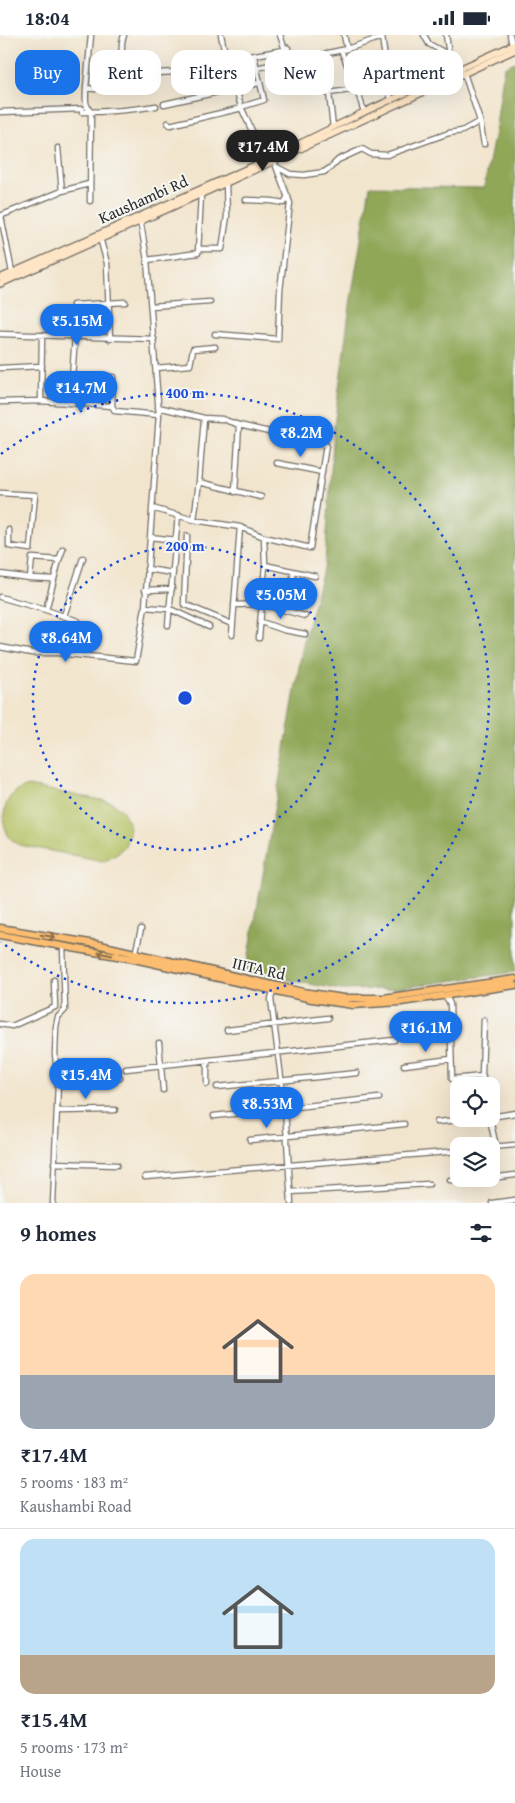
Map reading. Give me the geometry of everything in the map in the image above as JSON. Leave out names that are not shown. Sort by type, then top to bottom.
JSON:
[{"type":"main road","name":"Kaushambi Rd","points":[[463,71],[514,46]]},
{"type":"main road","name":"Kaushambi Rd","points":[[0,278],[140,219],[364,112],[405,95]]},
{"type":"main road","points":[[0,284],[140,219],[275,164],[414,95]]},
{"type":"main road","name":"IIITA Rd","points":[[0,928],[96,944],[134,956],[273,991],[354,1005],[393,1003],[515,985]]},
{"type":"main road","name":"IIITA Rd","points":[[0,935],[134,956],[302,992],[350,999],[383,998],[515,979]]},
{"type":"street","points":[[90,201],[90,112],[86,104],[86,88],[91,35]]},
{"type":"street","points":[[122,50],[124,35]]},
{"type":"street","points":[[220,35],[223,50]]},
{"type":"street","points":[[255,56],[288,48],[284,47],[280,35]]},
{"type":"street","points":[[344,35],[344,49]]},
{"type":"street","points":[[424,35],[429,44],[440,50]]},
{"type":"street","points":[[446,35],[448,50]]},
{"type":"street","points":[[510,35],[514,46]]},
{"type":"street","points":[[256,68],[344,49],[382,36],[384,50]]},
{"type":"street","points":[[168,123],[170,125],[222,113],[264,100],[255,62]]},
{"type":"street","points":[[463,77],[480,121],[484,144]]},
{"type":"street","points":[[255,84],[259,83]]},
{"type":"street","points":[[86,88],[90,88]]},
{"type":"street","points":[[333,127],[329,93],[344,91]]},
{"type":"street","points":[[164,104],[204,95]]},
{"type":"street","points":[[238,95],[264,161]]},
{"type":"street","points":[[359,95],[364,112]]},
{"type":"street","points":[[390,95],[391,101]]},
{"type":"street","points":[[0,113],[82,109],[82,112],[90,112],[156,106]]},
{"type":"street","points":[[90,120],[101,110]]},
{"type":"street","points":[[275,164],[290,174],[304,175],[324,172],[338,160],[362,149],[371,154],[387,155],[449,133],[462,131],[480,121]]},
{"type":"street","points":[[58,148],[62,191]]},
{"type":"street","points":[[216,334],[278,339],[280,291],[290,203],[275,164]]},
{"type":"street","points":[[12,272],[1,216],[62,191],[89,183]]},
{"type":"street","points":[[199,249],[222,249],[227,216],[226,183]]},
{"type":"street","points":[[147,260],[198,253],[201,194]]},
{"type":"street","points":[[246,200],[284,203],[288,196]]},
{"type":"street","points":[[0,647],[32,653],[69,654],[136,661],[145,607],[159,415],[147,260],[140,219]]},
{"type":"street","points":[[100,238],[107,263],[110,339]]},
{"type":"street","points":[[151,306],[210,302]]},
{"type":"street","points":[[73,305],[125,303]]},
{"type":"street","points":[[0,334],[154,339]]},
{"type":"street","points":[[41,401],[42,335]]},
{"type":"street","points":[[75,337],[72,377],[113,377],[112,405],[114,411],[159,415]]},
{"type":"street","points":[[156,369],[190,365],[193,349],[214,347]]},
{"type":"street","points":[[0,368],[42,366]]},
{"type":"street","points":[[0,402],[41,401],[112,405]]},
{"type":"street","points":[[152,508],[194,519],[240,527],[264,537],[310,548],[326,445],[239,425],[222,419],[204,418],[158,407]]},
{"type":"street","points":[[194,519],[204,418]]},
{"type":"street","points":[[235,492],[239,425]]},
{"type":"street","points":[[277,463],[322,472]]},
{"type":"street","points":[[199,482],[261,497]]},
{"type":"street","points":[[0,493],[35,495],[30,549],[9,546],[9,529]]},
{"type":"street","points":[[168,625],[178,515]]},
{"type":"street","points":[[232,635],[240,527]]},
{"type":"street","points":[[184,604],[187,536]]},
{"type":"street","points":[[150,537],[176,540]]},
{"type":"street","points":[[259,638],[265,565],[264,537]]},
{"type":"street","points":[[46,610],[63,549]]},
{"type":"street","points":[[30,578],[32,557],[59,560]]},
{"type":"street","points":[[64,616],[82,558]]},
{"type":"street","points":[[265,565],[315,576]]},
{"type":"street","points":[[147,569],[173,573]]},
{"type":"street","points":[[290,590],[294,572]]},
{"type":"street","points":[[0,574],[54,579]]},
{"type":"street","points":[[263,584],[309,594]]},
{"type":"street","points":[[145,590],[172,589]]},
{"type":"street","points":[[0,597],[78,621],[69,654]]},
{"type":"street","points":[[170,603],[184,604],[232,624]]},
{"type":"street","points":[[234,605],[262,604],[305,616]]},
{"type":"street","points":[[145,607],[170,609],[209,627]]},
{"type":"street","points":[[261,622],[284,630],[304,634]]},
{"type":"street","points":[[134,956],[141,929]]},
{"type":"street","points":[[53,1203],[58,1083],[56,1027],[58,1017],[65,1010],[63,946]]},
{"type":"street","points":[[0,1024],[12,1026],[55,1007],[54,979]]},
{"type":"street","points":[[273,991],[271,999],[285,1109],[291,1203]]},
{"type":"street","points":[[446,996],[450,1004],[452,1079],[483,1076],[484,1020]]},
{"type":"street","points":[[227,1030],[328,1019]]},
{"type":"street","points":[[126,1069],[394,1040]]},
{"type":"street","points":[[159,1043],[162,1090]]},
{"type":"street","points":[[404,1065],[451,1059]]},
{"type":"street","points":[[207,1061],[208,1084]]},
{"type":"street","points":[[216,1087],[357,1073]]},
{"type":"street","points":[[58,1083],[120,1078]]},
{"type":"street","points":[[214,1116],[379,1098]]},
{"type":"street","points":[[57,1111],[115,1110]]},
{"type":"street","points":[[500,1116],[515,1113]]},
{"type":"street","points":[[437,1122],[450,1121]]},
{"type":"street","points":[[250,1140],[404,1124]]},
{"type":"street","points":[[500,1146],[515,1145]]},
{"type":"street","points":[[145,1177],[450,1152]]},
{"type":"street","points":[[54,1163],[117,1165]]},
{"type":"street","points":[[500,1177],[515,1175]]},
{"type":"street","points":[[290,1192],[429,1184]]},
{"type":"street","points":[[492,1203],[515,1200]]},
{"type":"green space","points":[[515,62],[515,972],[391,989],[341,990],[246,972],[303,644],[325,562],[334,426],[350,305],[370,186],[484,188],[496,126],[504,67]]},
{"type":"green space","points":[[28,786],[111,802],[122,810],[129,822],[129,833],[125,846],[116,854],[103,861],[20,845],[15,842],[7,833],[4,813],[8,800],[12,795]]}]
